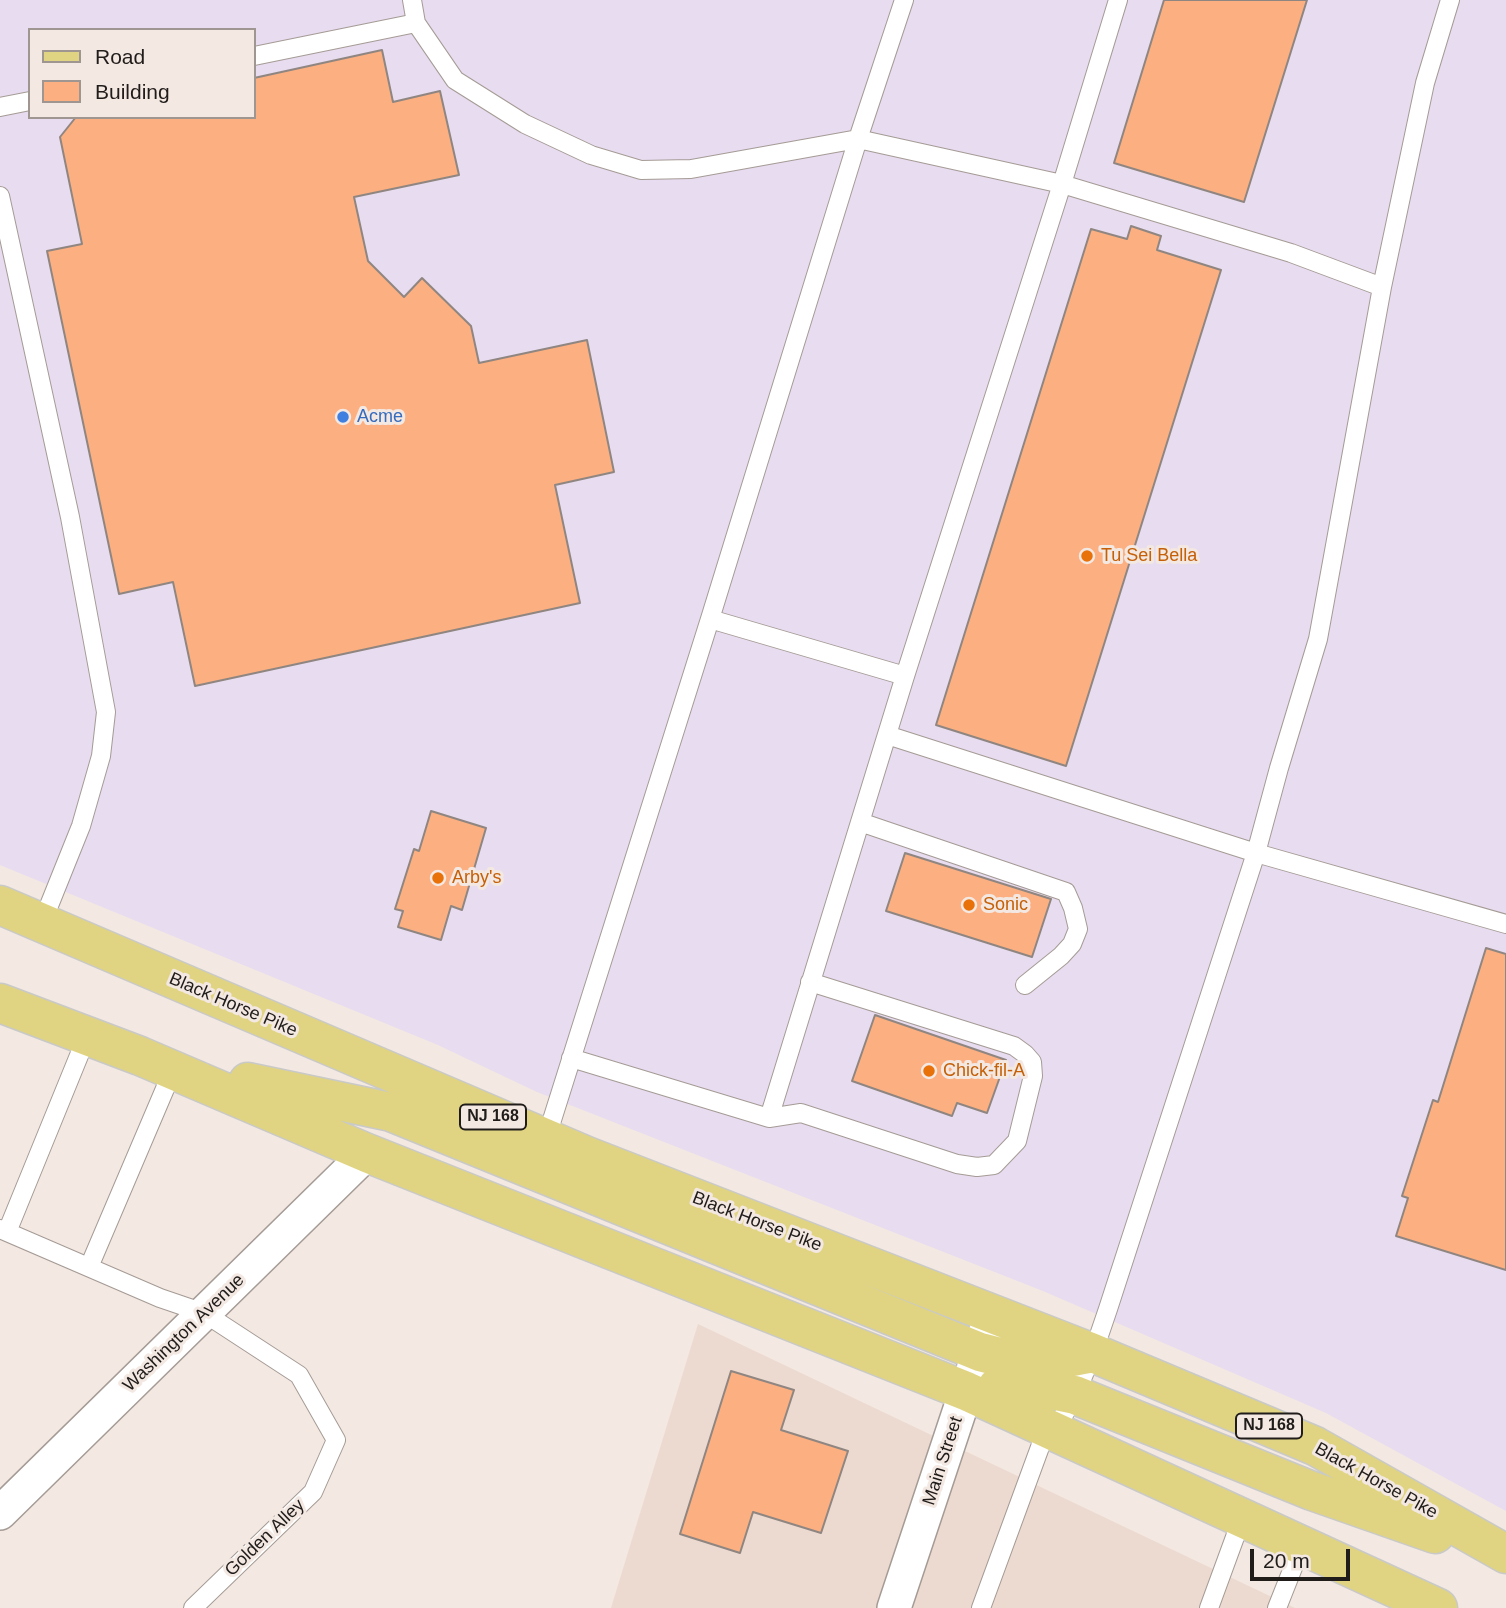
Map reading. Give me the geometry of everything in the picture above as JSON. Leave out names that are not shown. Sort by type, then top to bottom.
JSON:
[{"type":"main road","name":"Black Horse Pike","points":[[0,905],[546,1139],[1093,1353],[1315,1446],[1506,1556]]},
{"type":"main road","points":[[0,1003],[157,1063],[367,1153],[966,1391],[1438,1608]]},
{"type":"main road","points":[[157,1063],[391,1112],[979,1352],[1031,1365],[1093,1353]]},
{"type":"main road","points":[[966,1391],[1021,1384],[1075,1395],[1312,1491],[1506,1556]]},
{"type":"street","name":"Washington Avenue","points":[[0,1513],[367,1153]]},
{"type":"street","name":"Main Street","points":[[894,1608],[992,1313]]},
{"type":"lane","points":[[412,0],[416,23],[455,80],[525,124],[591,155],[642,170],[691,169],[858,139],[1062,184],[1291,253],[1382,287]]},
{"type":"lane","points":[[546,1139],[858,139],[904,0]]},
{"type":"lane","points":[[769,1118],[1118,0]]},
{"type":"lane","points":[[981,1608],[1051,1430],[1075,1395],[1093,1353],[1256,853],[1318,639],[1382,287],[1425,83],[1450,0]]},
{"type":"lane","points":[[256,56],[416,23]]},
{"type":"lane","points":[[0,107],[28,101]]},
{"type":"lane","points":[[0,196],[69,517],[106,712],[102,756],[81,826],[42,923]]},
{"type":"lane","points":[[710,619],[905,676]]},
{"type":"lane","points":[[887,735],[1256,853],[1506,924]]},
{"type":"lane","points":[[860,822],[1066,892],[1078,929],[1072,944],[1025,985]]},
{"type":"lane","points":[[571,1058],[769,1118],[801,1113],[957,1164],[977,1167],[994,1164],[1017,1141],[1033,1076],[1032,1062],[1025,1054],[1013,1046],[810,982]]},
{"type":"lane","points":[[87,1036],[4,1231],[160,1298],[204,1313]]},
{"type":"lane","points":[[89,1267],[137,1149],[157,1063]]},
{"type":"lane","name":"Golden Alley","points":[[193,1608],[313,1492],[336,1440],[299,1375],[204,1313]]},
{"type":"lane","points":[[1209,1608],[1242,1518]]},
{"type":"lane","points":[[1278,1608],[1302,1545]]},
{"type":"shaded area","points":[[0,0],[1506,0],[1506,1511],[1326,1413],[1043,1291],[537,1092],[438,1045],[0,865]]},
{"type":"shaded area","points":[[698,1324],[1295,1608],[611,1608]]},
{"type":"building","points":[[1164,0],[1307,0],[1244,202],[1114,163]]},
{"type":"building","name":"Acme","points":[[382,50],[393,102],[440,91],[459,175],[354,197],[368,261],[404,297],[422,278],[471,326],[479,363],[587,340],[614,472],[555,485],[580,603],[195,686],[173,582],[119,594],[47,251],[82,244],[60,137],[74,119],[256,119],[256,78]]},
{"type":"building","points":[[1131,226],[1161,236],[1157,250],[1221,270],[1066,766],[936,725],[1091,229],[1127,239]]},
{"type":"building","name":"Arby's","points":[[431,811],[486,828],[462,910],[451,906],[441,940],[398,927],[403,911],[395,909],[414,849],[419,851]]},
{"type":"building","name":"Sonic","points":[[905,853],[1051,899],[1032,957],[886,911]]},
{"type":"building","points":[[1486,948],[1506,954],[1506,1270],[1396,1236],[1408,1198],[1402,1196],[1433,1100],[1438,1102]]},
{"type":"building","name":"Chick-fil-A","points":[[875,1015],[1006,1060],[987,1113],[957,1103],[952,1116],[852,1081]]},
{"type":"building","points":[[731,1371],[794,1390],[781,1430],[848,1451],[821,1533],[753,1512],[740,1553],[680,1534]]},
{"type":"place","name":"Acme","points":[[343,417]]},
{"type":"place","name":"Tu Sei Bella","points":[[1087,556]]},
{"type":"place","name":"Arby's","points":[[438,878]]},
{"type":"place","name":"Sonic","points":[[969,905]]},
{"type":"place","name":"Chick-fil-A","points":[[929,1071]]}]
